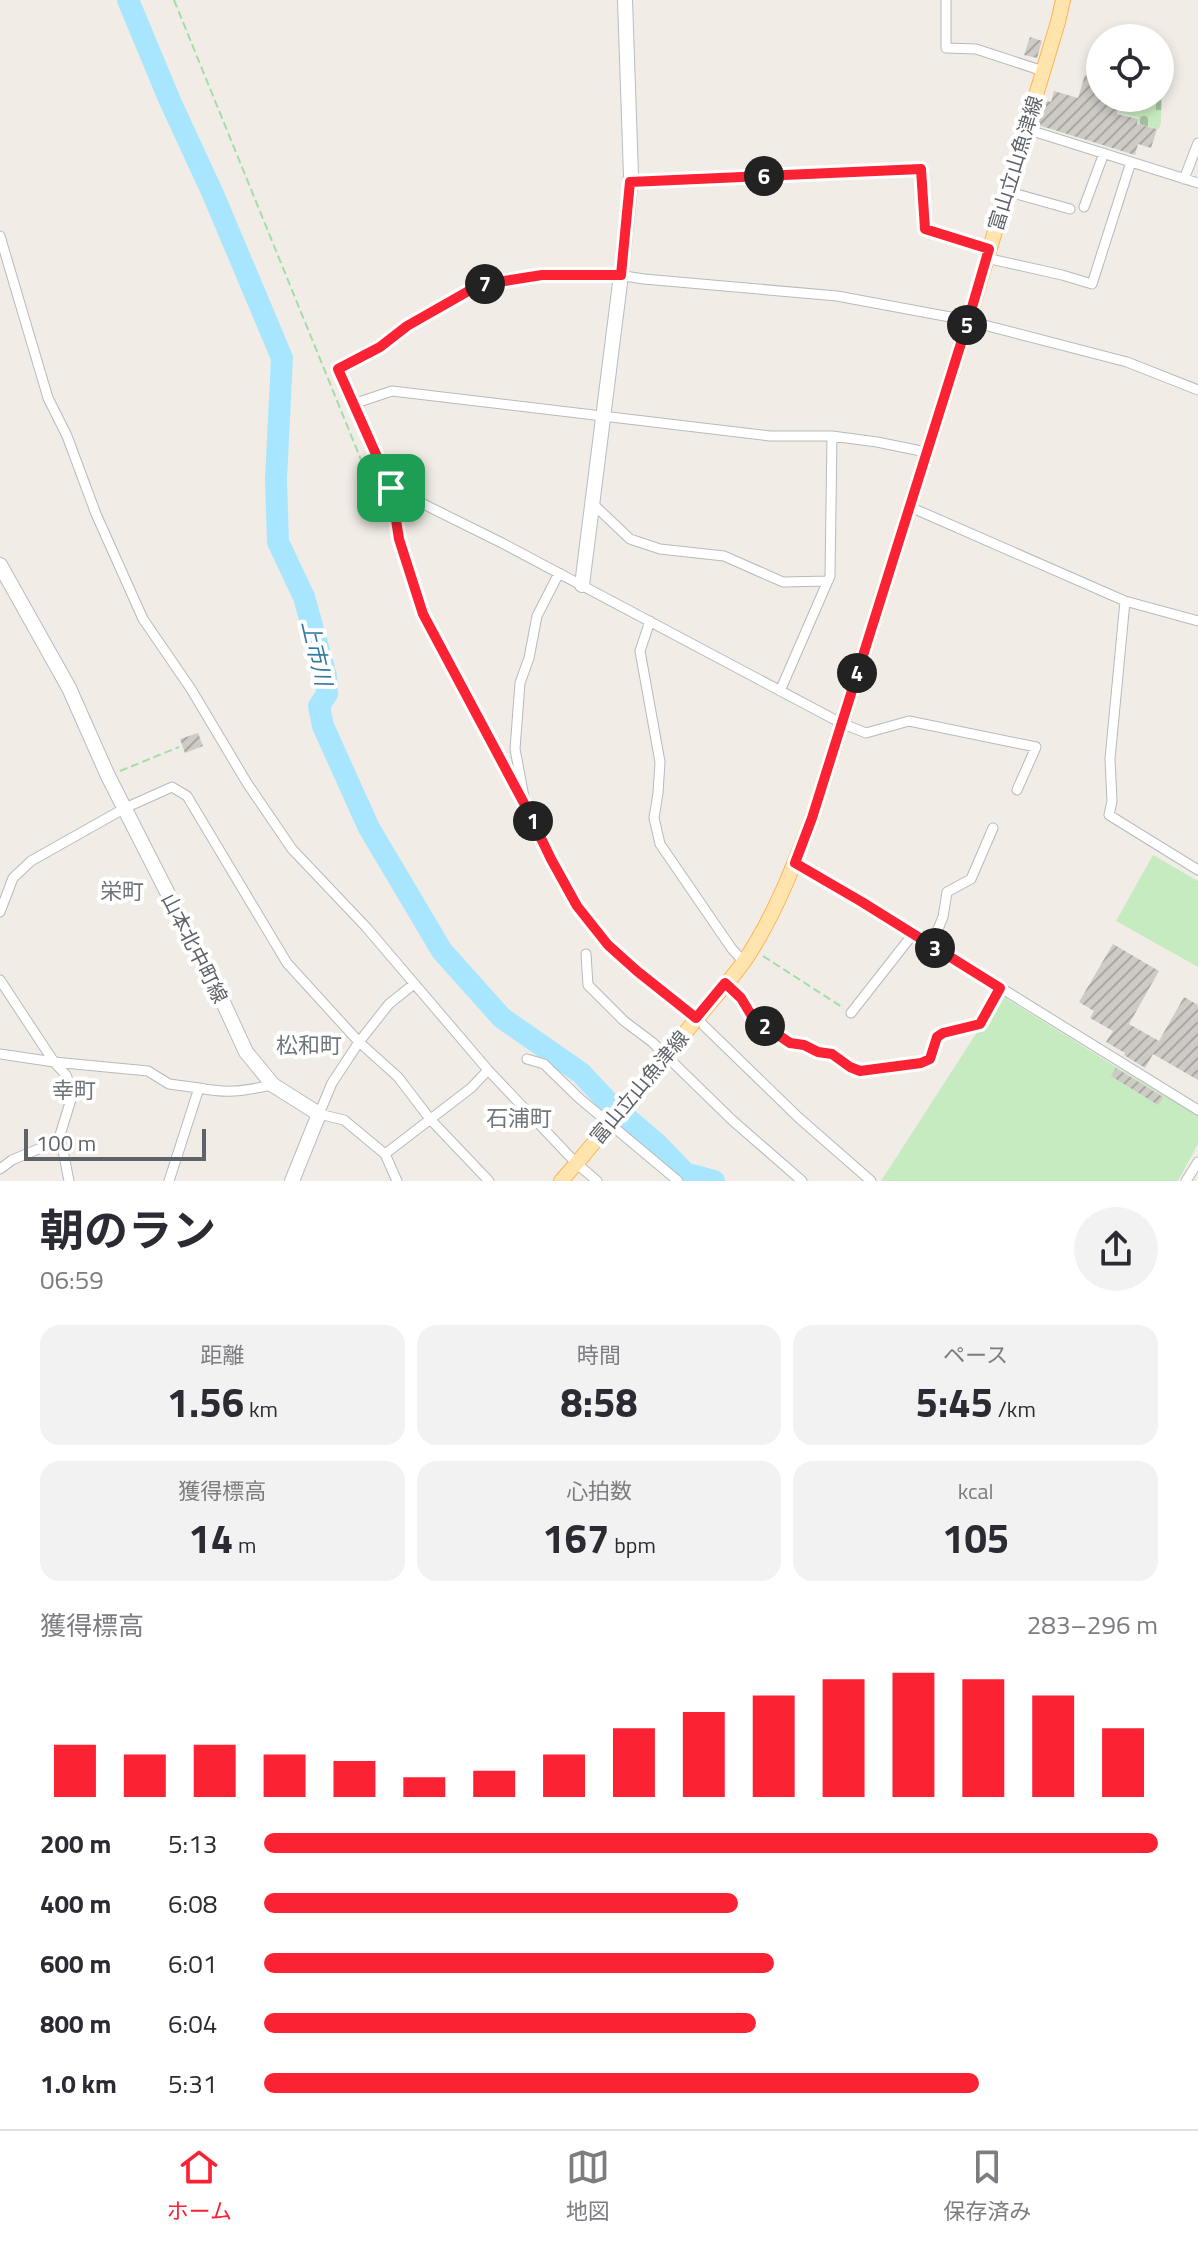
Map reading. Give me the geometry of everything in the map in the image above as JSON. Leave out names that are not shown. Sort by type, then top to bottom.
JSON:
[{"type":"main road","points":[[582,585],[630,182],[625,0]]},
{"type":"main road","name":"富山立山魚津線","points":[[561,1181],[748,955],[795,863],[812,818],[968,321],[1063,0]]},
{"type":"main road","name":"山本北中町線","points":[[0,565],[69,688],[108,776],[246,1052],[273,1085],[319,1114]]},
{"type":"main road","points":[[292,1181],[319,1114]]},
{"type":"street","points":[[946,0],[946,48],[976,49],[1043,71]]},
{"type":"street","points":[[1026,129],[1198,183]]},
{"type":"street","points":[[1184,179],[1198,143]]},
{"type":"street","points":[[1084,207],[1104,153]]},
{"type":"street","points":[[630,182],[921,169],[925,229],[987,254],[1092,284],[1131,162]]},
{"type":"street","points":[[1006,191],[1070,209]]},
{"type":"street","points":[[0,236],[48,398],[67,436],[96,514],[143,619],[292,849],[366,927],[488,1070],[597,1181]]},
{"type":"street","points":[[871,1181],[608,945],[577,906],[423,614],[399,539],[391,488],[338,369],[380,347],[407,326],[479,285],[542,275],[621,275],[837,296],[968,321],[1127,362],[1198,390]]},
{"type":"street","points":[[353,404],[392,391],[770,436],[832,436],[926,452]]},
{"type":"street","points":[[780,691],[830,576],[832,436]]},
{"type":"street","points":[[391,488],[582,585],[841,723],[866,733],[909,721],[1036,747],[1017,790]]},
{"type":"street","points":[[592,503],[630,539],[660,549],[724,556],[783,582],[828,581]]},
{"type":"street","points":[[910,507],[1125,601],[1198,621]]},
{"type":"street","points":[[526,807],[515,749],[520,683],[529,658],[537,616],[559,573]]},
{"type":"street","points":[[1125,601],[1110,759],[1112,801],[1109,815],[1198,870]]},
{"type":"street","points":[[650,621],[640,651],[660,762],[654,818],[660,844],[732,949],[748,955]]},
{"type":"street","points":[[0,912],[13,878],[31,861],[125,808],[172,787],[187,796],[287,963],[359,1042],[398,1077],[430,1119],[489,1181]]},
{"type":"street","points":[[931,946],[943,917],[947,892],[971,879],[993,828]]},
{"type":"street","points":[[795,863],[1198,1110]]},
{"type":"street","points":[[851,1013],[913,934]]},
{"type":"street","points":[[586,954],[588,985],[802,1181]]},
{"type":"street","points":[[0,980],[54,1062],[66,1075],[73,1093],[60,1135],[69,1181]]},
{"type":"street","points":[[397,1181],[385,1154],[344,1120],[319,1114],[332,1083],[359,1042],[389,1004],[414,984]]},
{"type":"street","points":[[0,1054],[148,1071],[169,1084],[223,1093],[273,1085]]},
{"type":"street","points":[[527,1059],[544,1064],[579,1098],[678,1181]]},
{"type":"street","points":[[385,1154],[471,1088],[488,1070]]},
{"type":"street","points":[[169,1181],[199,1088]]},
{"type":"street","points":[[0,1169],[12,1160],[60,1140]]},
{"type":"street","points":[[1186,1181],[1198,1162]]},
{"type":"path","points":[[174,0],[366,472],[391,488]]},
{"type":"path","points":[[108,776],[179,747]]},
{"type":"path","points":[[748,955],[851,1013]]},
{"type":"path","points":[[725,983],[741,998],[753,1018],[790,1043],[832,1054],[860,1071],[921,1063],[930,1059],[937,1037],[980,1024],[1000,988]]},
{"type":"green space","points":[[1161,112],[1161,123],[1159,129],[1138,124],[1138,117],[1119,113]]},
{"type":"green space","points":[[1153,855],[1198,881],[1198,967],[1116,921]]},
{"type":"green space","points":[[1001,995],[1198,1115],[1198,1144],[1178,1181],[881,1181]]},
{"type":"building","points":[[1030,37],[1042,41],[1037,58],[1024,55]]},
{"type":"building","points":[[1086,75],[1086,112],[1118,112],[1138,119],[1137,124],[1157,129],[1151,148],[1138,144],[1135,155],[1038,125],[1045,100],[1051,102],[1054,91],[1078,98]]},
{"type":"building","points":[[198,733],[203,746],[185,753],[180,739]]},
{"type":"building","points":[[1113,944],[1159,971],[1129,1024],[1159,1041],[1184,997],[1198,1005],[1198,1080],[1153,1054],[1145,1068],[1124,1055],[1106,1042],[1113,1031],[1090,1018],[1094,1011],[1079,1002]]},
{"type":"building","points":[[1116,1068],[1163,1097],[1158,1105],[1111,1076]]},
{"type":"waterway","name":"上市川","points":[[128,0],[282,358],[276,479],[278,542],[304,597],[326,676],[327,694],[319,706],[323,726],[369,828],[442,951],[502,1018],[581,1073],[685,1173],[714,1181]]},
{"type":"district","name":"栄町","points":[[122,891]]},
{"type":"district","name":"松和町","points":[[309,1045]]},
{"type":"district","name":"幸町","points":[[74,1090]]},
{"type":"district","name":"石浦町","points":[[519,1118]]},
{"type":"route","points":[[921,169],[925,229],[989,249],[812,818],[795,863],[1000,988],[980,1024],[943,1033],[937,1037],[930,1059],[921,1063],[860,1071],[832,1054],[790,1043],[753,1018],[741,998],[725,983],[696,1018],[608,945],[577,906],[423,614],[399,539],[391,488],[338,369],[380,347],[407,326],[479,285],[542,275],[621,275],[630,182],[921,169]]}]
